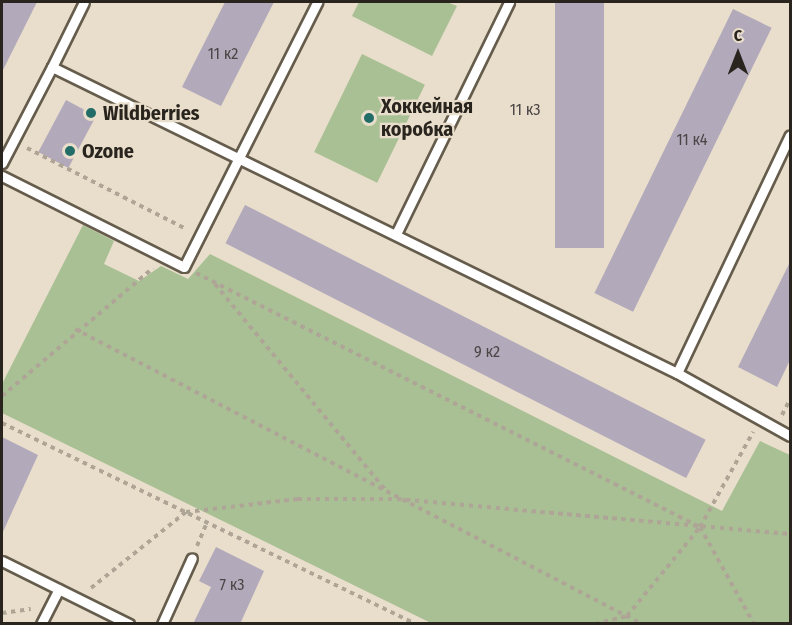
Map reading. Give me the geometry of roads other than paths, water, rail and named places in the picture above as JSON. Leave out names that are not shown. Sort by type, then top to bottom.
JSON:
[{"type":"lane","points":[[2,163],[84,2]]},
{"type":"lane","points":[[2,176],[184,267],[317,2]]},
{"type":"lane","points":[[396,234],[509,2]]},
{"type":"lane","points":[[52,67],[677,373],[759,422],[790,436]]},
{"type":"lane","points":[[677,373],[790,135]]},
{"type":"lane","points":[[162,624],[192,558]]},
{"type":"lane","points":[[2,561],[129,624]]},
{"type":"lane","points":[[40,624],[58,589]]},
{"type":"place","name":"Wildberries","points":[[91,113]]},
{"type":"place","name":"Хоккейная коробка","points":[[369,118]]},
{"type":"place","name":"Ozone","points":[[70,151]]}]
